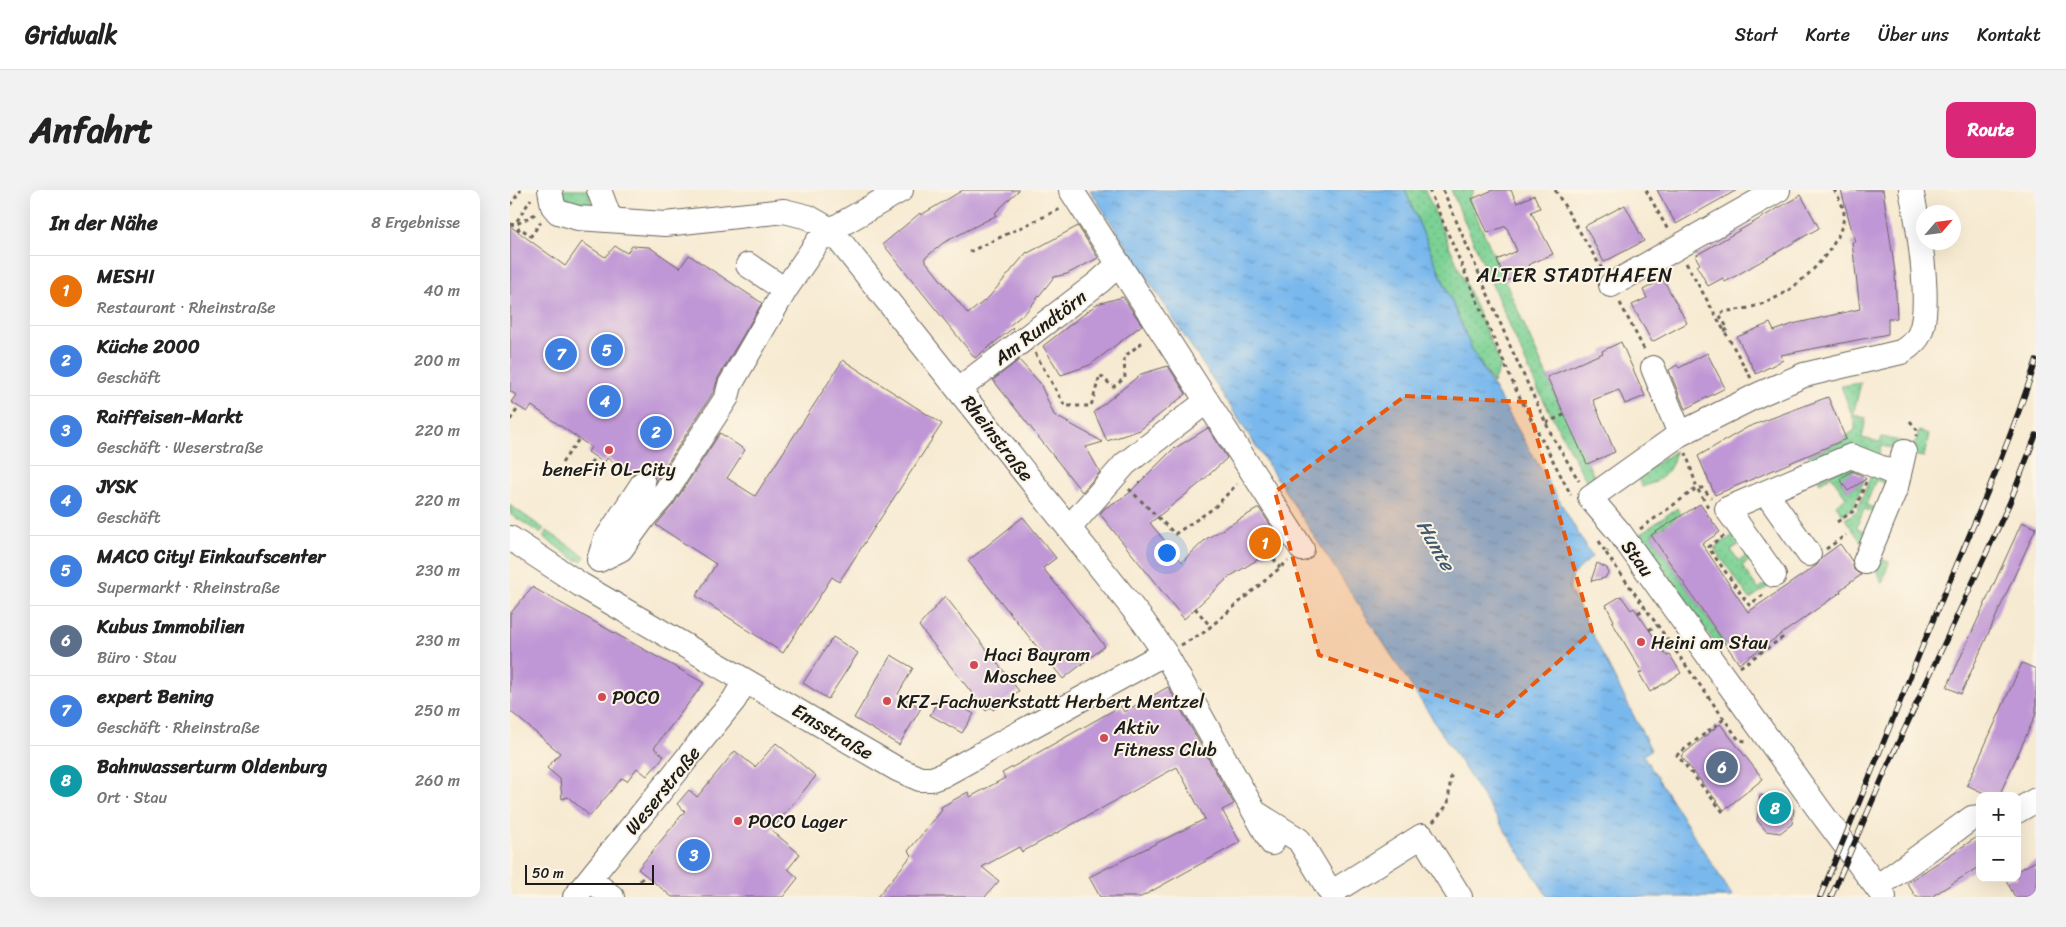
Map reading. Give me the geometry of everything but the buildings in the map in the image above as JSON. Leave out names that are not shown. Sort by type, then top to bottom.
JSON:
[{"type":"street","points":[[599,190],[608,214],[614,220]]},
{"type":"street","points":[[599,560],[621,549],[645,516],[662,497],[727,397],[730,385],[785,290],[819,240],[831,230],[901,190]]},
{"type":"street","points":[[1611,285],[1778,190]]},
{"type":"street","points":[[1581,498],[1680,434],[1760,394],[1804,375],[1901,352],[1912,345],[1920,334],[1924,320],[1922,261],[1912,190]]},
{"type":"street","name":"Rheinstraße","points":[[541,194],[558,212],[578,218],[614,220],[628,223],[665,224],[775,200],[831,230],[959,388],[1166,653],[1272,843]]},
{"type":"street","points":[[1063,196],[1119,264],[1302,548]]},
{"type":"street","name":"Am Rundtörn","points":[[959,388],[1099,282],[1119,264]]},
{"type":"street","points":[[748,265],[785,290]]},
{"type":"street","points":[[1653,368],[1680,434]]},
{"type":"street","points":[[1069,528],[1125,464],[1207,401]]},
{"type":"street","points":[[1865,562],[1896,487],[1904,452]]},
{"type":"street","points":[[1774,575],[1727,509],[1851,456],[1899,475]]},
{"type":"street","points":[[599,560],[605,541],[643,484]]},
{"type":"street","points":[[1766,493],[1809,554]]},
{"type":"street","name":"Stau","points":[[1581,498],[1625,539],[1881,892]]},
{"type":"street","points":[[590,534],[597,546],[599,560]]},
{"type":"street","name":"Emsstraße","points":[[510,538],[581,585],[903,772],[920,779],[943,775],[1166,653]]},
{"type":"street","name":"Weserstraße","points":[[575,897],[734,700],[745,681]]},
{"type":"street","points":[[2021,809],[2036,800]]},
{"type":"street","points":[[1255,812],[1300,840],[1331,893],[1422,836],[1460,897]]},
{"type":"street","points":[[1881,892],[1972,818],[1976,818]]},
{"type":"street","points":[[590,879],[612,897]]},
{"type":"path","points":[[510,205],[521,190]]},
{"type":"path","points":[[1429,190],[1516,390],[1581,498]]},
{"type":"path","points":[[1443,190],[1482,284],[1581,498]]},
{"type":"path","points":[[1555,190],[1611,285],[1653,368]]},
{"type":"path","points":[[1646,190],[1760,394]]},
{"type":"path","points":[[1724,331],[1728,329],[1719,314],[1757,305],[1784,293],[1819,262],[1834,244],[1844,214],[1834,190]]},
{"type":"path","points":[[510,224],[515,225],[541,194]]},
{"type":"path","points":[[969,252],[1060,209],[1063,196]]},
{"type":"path","points":[[517,231],[520,228],[528,234]]},
{"type":"path","points":[[1026,338],[1065,406],[1091,406],[1100,376],[1113,387],[1125,378],[1124,357],[1148,338],[1152,344]]},
{"type":"path","points":[[510,420],[519,407]]},
{"type":"path","points":[[1546,423],[1566,414]]},
{"type":"path","points":[[1597,539],[1606,552],[1697,488],[1680,434]]},
{"type":"path","points":[[562,463],[579,439]]},
{"type":"path","points":[[581,476],[595,457]]},
{"type":"path","points":[[1837,522],[1855,510],[1873,465]]},
{"type":"path","points":[[1115,475],[1175,534],[1214,508],[1251,469]]},
{"type":"path","points":[[1166,653],[1211,627],[1302,548]]},
{"type":"path","points":[[1269,552],[1280,568]]},
{"type":"path","points":[[1195,608],[1211,627]]},
{"type":"path","points":[[1638,614],[1646,608]]},
{"type":"path","points":[[1649,630],[1657,625]]},
{"type":"path","points":[[1740,667],[1782,638],[1780,635]]},
{"type":"path","points":[[1723,812],[1677,755],[1724,719]]},
{"type":"path","points":[[1422,836],[1448,804],[1451,775]]},
{"type":"path","points":[[640,881],[645,875]]},
{"type":"highlighted area","points":[[1405,396],[1527,402],[1592,631],[1498,716],[1319,655],[1275,492]]},
{"type":"green space","points":[[561,190],[589,190],[592,207],[587,209],[565,202]]},
{"type":"green space","points":[[1405,190],[1425,190],[1501,365],[1493,383],[1473,352]]},
{"type":"green space","points":[[1451,190],[1474,190],[1469,199],[1563,413],[1565,413],[1597,483],[1590,488],[1536,386]]},
{"type":"green space","points":[[1861,383],[1853,415],[1866,418],[1862,438],[1880,442],[1882,437],[1913,444],[1909,451],[1881,446],[1878,458],[1812,464],[1809,455],[1846,440],[1845,437],[1855,430],[1855,423],[1841,386]]},
{"type":"green space","points":[[1919,431],[1929,434],[1924,457],[1911,455]]},
{"type":"green space","points":[[1675,451],[1672,465],[1665,475],[1655,482],[1642,487],[1637,477]]},
{"type":"green space","points":[[1851,464],[1858,467],[1840,480],[1848,491],[1864,480],[1853,508],[1843,515],[1836,505],[1846,497],[1831,476],[1820,483],[1818,480]]},
{"type":"green space","points":[[1872,473],[1889,481],[1888,485],[1876,480],[1866,505],[1878,509],[1876,514],[1864,509],[1857,528],[1869,533],[1864,546],[1845,519],[1857,511]]},
{"type":"green space","points":[[510,505],[544,529],[540,533],[510,514]]},
{"type":"green space","points":[[1677,508],[1681,514],[1651,535],[1726,645],[1719,649],[1639,535]]},
{"type":"green space","points":[[547,531],[585,556],[582,561],[576,560],[543,537]]},
{"type":"green space","points":[[1735,534],[1741,543],[1731,550],[1739,561],[1749,554],[1753,558],[1742,566],[1758,589],[1777,576],[1779,579],[1750,599],[1714,548]]},
{"type":"green space","points":[[1877,557],[1889,562],[1882,584],[1876,565]]},
{"type":"water","name":"Hunte","points":[[1090,190],[1405,190],[1473,352],[1592,557],[1574,575],[1571,580],[1570,590],[1651,750],[1643,755],[1733,897],[1548,897]]},
{"type":"railway","points":[[1820,897],[1988,491],[2036,361]]},
{"type":"railway","points":[[1831,897],[1888,765],[2010,502],[2036,435]]},
{"type":"place","name":"MACO City! Einkaufscenter","points":[[607,350]]},
{"type":"place","name":"expert Bening","points":[[561,354]]},
{"type":"place","name":"JYSK","points":[[605,401]]},
{"type":"place","name":"Küche 2000","points":[[656,432]]},
{"type":"place","name":"beneFit OL-City","points":[[609,450]]},
{"type":"place","name":"MESHI","points":[[1265,543]]},
{"type":"place","name":"Heini am Stau","points":[[1641,642]]},
{"type":"place","name":"Haci Bayram Moschee","points":[[974,665]]},
{"type":"place","name":"POCO","points":[[602,697]]},
{"type":"place","name":"KFZ-Fachwerkstatt Herbert Mentzel","points":[[887,701]]},
{"type":"place","name":"Aktiv Fitness Club","points":[[1104,738]]},
{"type":"place","name":"Kubus Immobilien","points":[[1722,767]]},
{"type":"place","name":"Bahnwasserturm Oldenburg","points":[[1775,808]]},
{"type":"place","name":"POCO Lager","points":[[738,821]]},
{"type":"place","name":"Raiffeisen-Markt","points":[[694,855]]},
{"type":"district","name":"ALTER STADTHAFEN","points":[[1575,275]]}]
